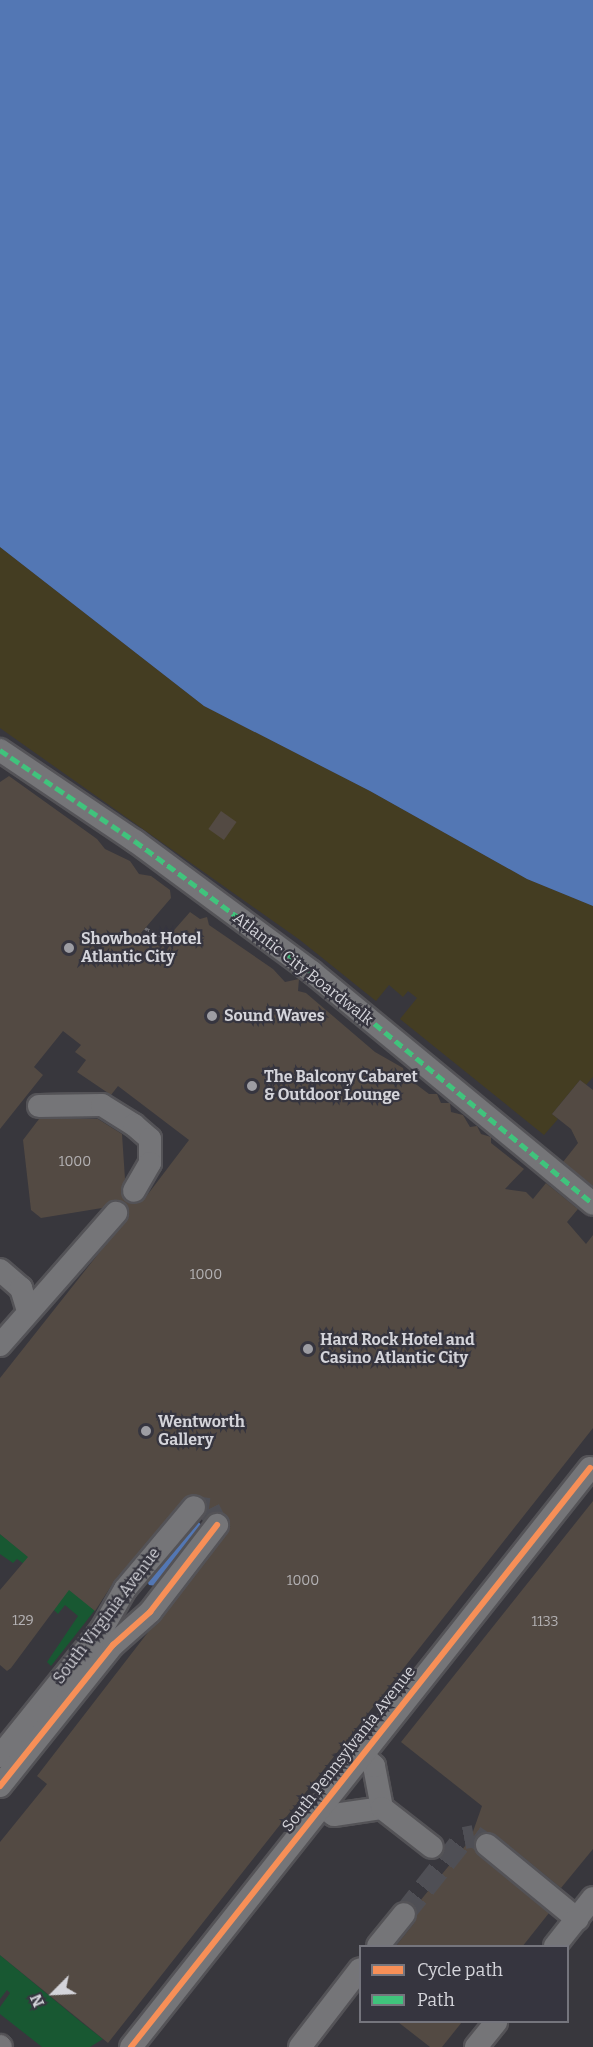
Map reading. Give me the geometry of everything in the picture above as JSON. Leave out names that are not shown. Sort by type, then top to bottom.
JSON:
[{"type":"street","name":"Atlantic City Boardwalk","points":[[0,750],[135,841],[312,972],[593,1204]]},
{"type":"street","points":[[39,1106],[102,1104],[134,1125],[150,1139],[150,1163],[134,1191]]},
{"type":"street","points":[[0,1345],[116,1213]]},
{"type":"street","points":[[0,1270],[21,1288],[28,1311]]},
{"type":"street","name":"South Pennsylvania Avenue","points":[[131,2047],[590,1468]]},
{"type":"street","name":"South Virginia Avenue","points":[[0,1756],[102,1629],[112,1610],[194,1507]]},
{"type":"street","name":"South Virginia Avenue","points":[[0,1785],[113,1646],[134,1627],[217,1525]]},
{"type":"street","points":[[112,1610],[134,1627]]},
{"type":"street","points":[[361,1754],[374,1766],[382,1808],[432,1847]]},
{"type":"street","points":[[321,1805],[334,1815],[382,1808]]},
{"type":"street","points":[[487,1845],[577,1919]]},
{"type":"street","points":[[557,1945],[593,1898]]},
{"type":"street","points":[[380,1945],[404,1914]]},
{"type":"street","points":[[300,2047],[359,1970]]},
{"type":"street","points":[[476,2047],[495,2023]]},
{"type":"path","points":[[145,928],[166,939]]},
{"type":"green space","points":[[0,1534],[37,1563],[27,1566],[17,1559],[13,1563],[0,1554]]},
{"type":"green space","points":[[52,1576],[95,1610],[51,1666],[47,1662],[78,1616],[65,1605],[58,1614],[54,1610]]},
{"type":"green space","points":[[0,1955],[103,2039],[90,2047],[42,2047],[0,2014],[0,2007],[10,1993],[7,1990],[0,1999]]},
{"type":"sand","points":[[0,547],[204,706],[370,791],[527,879],[593,906],[593,1077],[586,1085],[580,1080],[552,1114],[558,1119],[544,1135],[400,1019],[417,998],[408,991],[403,997],[389,985],[376,1001],[300,940],[0,728]]},
{"type":"water","points":[[0,0],[593,0],[593,906],[527,879],[370,791],[204,706],[0,547]]},
{"type":"water","points":[[197,1520],[203,1527],[156,1586],[149,1585],[146,1579]]},
{"type":"building","name":"Hard Rock Hotel and Casino Atlantic City","points":[[9,776],[97,839],[105,849],[130,861],[139,874],[151,876],[170,890],[171,898],[141,933],[161,945],[190,912],[200,919],[207,917],[209,925],[273,969],[285,982],[299,979],[298,991],[306,993],[375,1052],[403,1068],[405,1076],[429,1094],[437,1094],[441,1103],[450,1103],[451,1112],[463,1115],[470,1127],[477,1126],[481,1134],[491,1137],[491,1143],[524,1169],[505,1189],[526,1192],[533,1199],[546,1183],[578,1209],[567,1222],[586,1244],[593,1235],[593,1428],[108,2043],[0,1955],[0,1842],[47,1784],[37,1776],[230,1526],[226,1515],[219,1512],[206,1517],[203,1497],[189,1495],[115,1580],[95,1611],[69,1590],[11,1668],[7,1671],[0,1665],[0,1590],[28,1557],[0,1534],[0,1378],[129,1215],[125,1203],[118,1200],[102,1208],[41,1218],[31,1210],[23,1140],[39,1119],[98,1119],[122,1134],[125,1179],[121,1192],[127,1202],[135,1204],[145,1198],[189,1140],[118,1086],[111,1095],[77,1072],[86,1060],[75,1052],[81,1045],[63,1031],[34,1067],[43,1075],[0,1129],[0,782]]},
{"type":"building","points":[[221,811],[237,822],[224,840],[208,829]]},
{"type":"building","points":[[580,1080],[593,1090],[593,1186],[563,1162],[578,1143],[571,1129],[552,1114]]},
{"type":"building","points":[[593,1501],[593,1849],[561,1888],[496,1835],[482,1833],[474,1842],[478,1855],[549,1913],[524,1945],[397,1945],[415,1922],[415,1907],[470,1840],[482,1806],[401,1742]]},
{"type":"building","points":[[399,2023],[461,2023],[442,2047],[430,2047]]},
{"type":"tunnel","points":[[194,1507],[209,1509],[217,1525]]},
{"type":"tunnel","points":[[404,1914],[464,1838],[474,1836],[487,1845]]},
{"type":"marked path","points":[[0,750],[135,841],[312,972],[593,1204]]},
{"type":"cycle path","points":[[131,2047],[590,1468]]},
{"type":"cycle path","points":[[0,1786],[113,1645],[150,1612],[217,1525]]},
{"type":"place","name":"Showboat Hotel Atlantic City","points":[[69,948]]},
{"type":"place","name":"Sound Waves","points":[[212,1016]]},
{"type":"place","name":"The Balcony Cabaret & Outdoor Lounge","points":[[252,1086]]},
{"type":"place","name":"Hard Rock Hotel and Casino Atlantic City","points":[[308,1349]]},
{"type":"place","name":"Wentworth Gallery","points":[[146,1431]]}]
